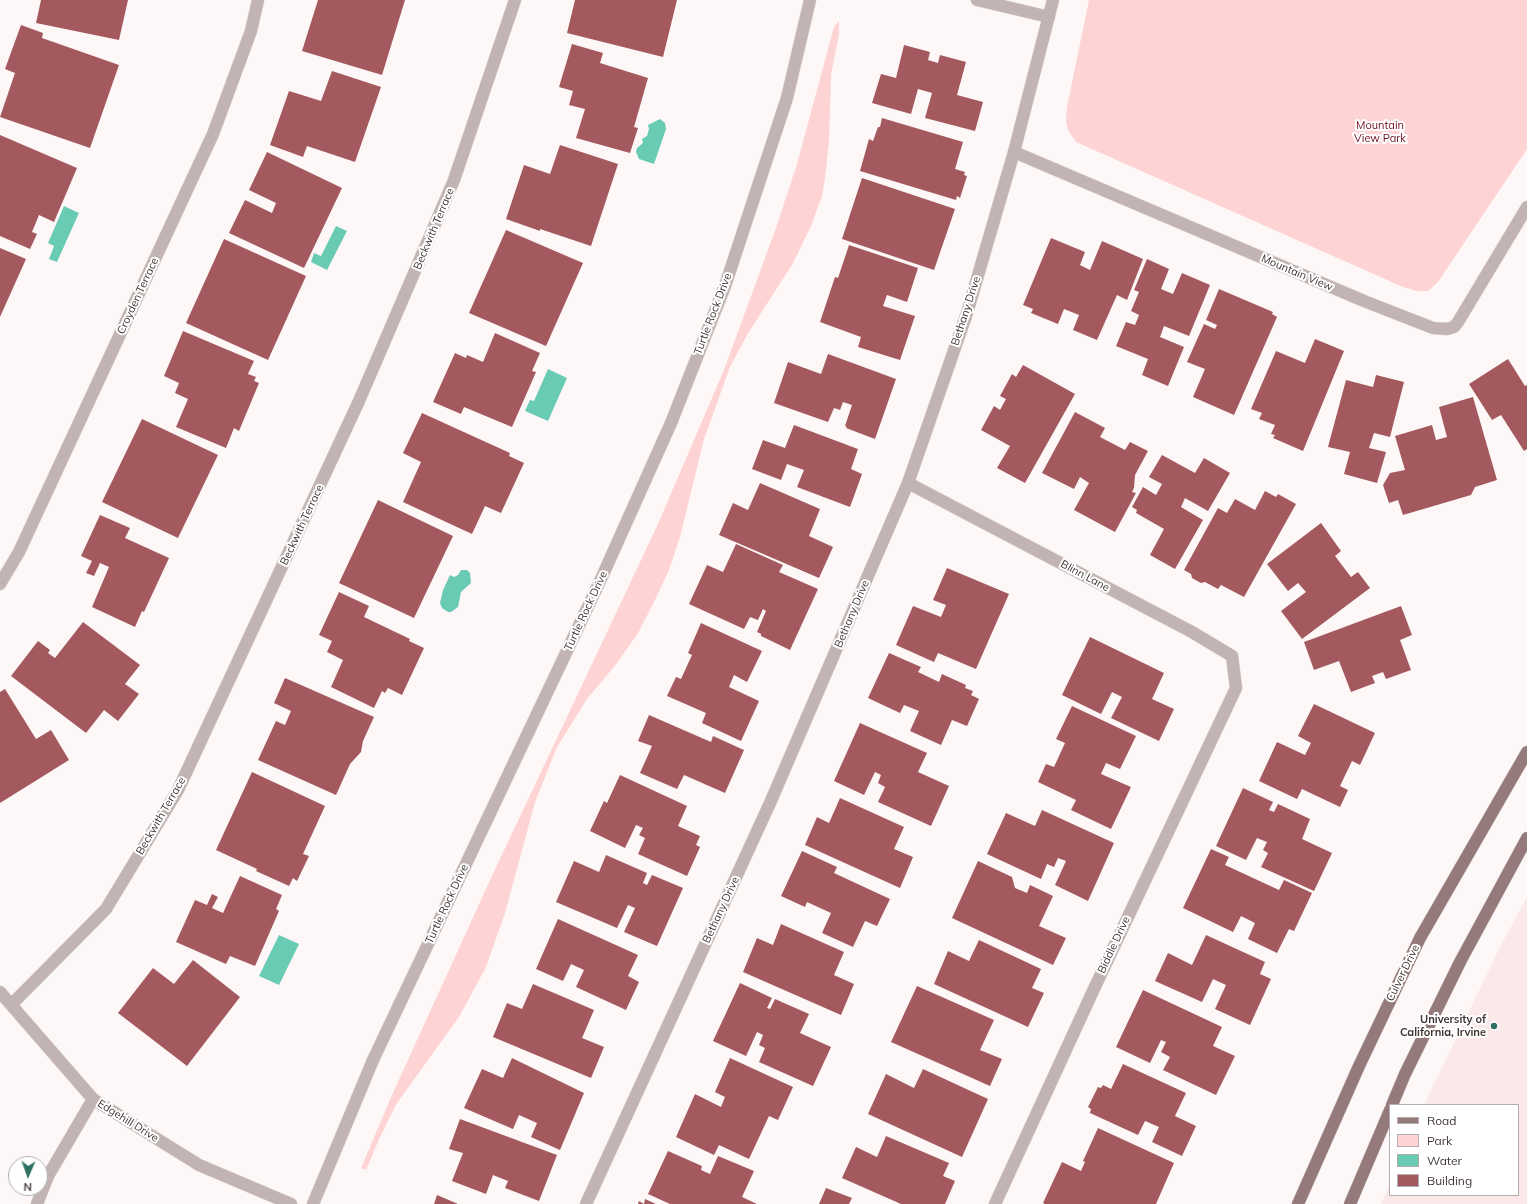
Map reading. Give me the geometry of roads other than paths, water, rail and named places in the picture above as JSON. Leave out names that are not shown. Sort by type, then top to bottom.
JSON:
[{"type":"main road","name":"Culver Drive","points":[[1298,1204],[1359,1066],[1420,938],[1527,752]]},
{"type":"main road","points":[[1392,1104],[1405,1074],[1460,962],[1527,838]]},
{"type":"main road","points":[[1350,1204],[1389,1112]]},
{"type":"street","name":"Croyden Terrace","points":[[0,584],[19,552],[212,134],[252,31],[258,0]]},
{"type":"street","name":"Beckwith Terrace","points":[[11,1005],[106,909],[178,790],[359,401],[454,180],[515,0]]},
{"type":"street","name":"Turtle Rock Drive","points":[[313,1204],[373,1060],[601,579],[671,423],[725,286],[787,98],[810,0]]},
{"type":"street","points":[[977,0],[1049,17]]},
{"type":"street","name":"Bethany Drive","points":[[586,1204],[770,804],[908,483],[967,313],[1014,152],[1053,0]]},
{"type":"street","name":"Mountain View","points":[[1014,152],[1364,301],[1433,328],[1440,329],[1454,327],[1458,322],[1527,207]]},
{"type":"street","name":"Blinn Lane","points":[[908,483],[1192,632],[1232,656],[1236,688]]},
{"type":"street","name":"Biddle Drive","points":[[995,1204],[1093,991],[1236,688]]},
{"type":"street","name":"Edgehill Drive","points":[[0,992],[93,1099],[199,1165],[291,1204]]},
{"type":"street","points":[[37,1204],[48,1176],[93,1099]]},
{"type":"water","points":[[660,119],[665,123],[666,129],[654,164],[639,159],[636,152],[637,148],[643,143],[642,139],[647,136],[649,129],[648,125]]},
{"type":"water","points":[[64,206],[79,213],[57,262],[49,259],[54,246],[48,243]]},
{"type":"water","points":[[336,226],[347,231],[327,270],[311,262],[314,253],[321,256]]},
{"type":"water","points":[[548,369],[567,378],[548,421],[525,411],[530,400],[534,401]]},
{"type":"water","points":[[461,570],[467,570],[470,573],[471,583],[461,592],[458,607],[451,612],[448,612],[442,608],[440,603],[443,590],[450,575],[454,577],[458,575]]},
{"type":"water","points":[[279,935],[299,944],[279,985],[259,976]]},
{"type":"place","name":"University of California, Irvine","points":[[1494,1026]]},
{"type":"park label","name":"Mountain View Park","points":[[1380,132]]}]
